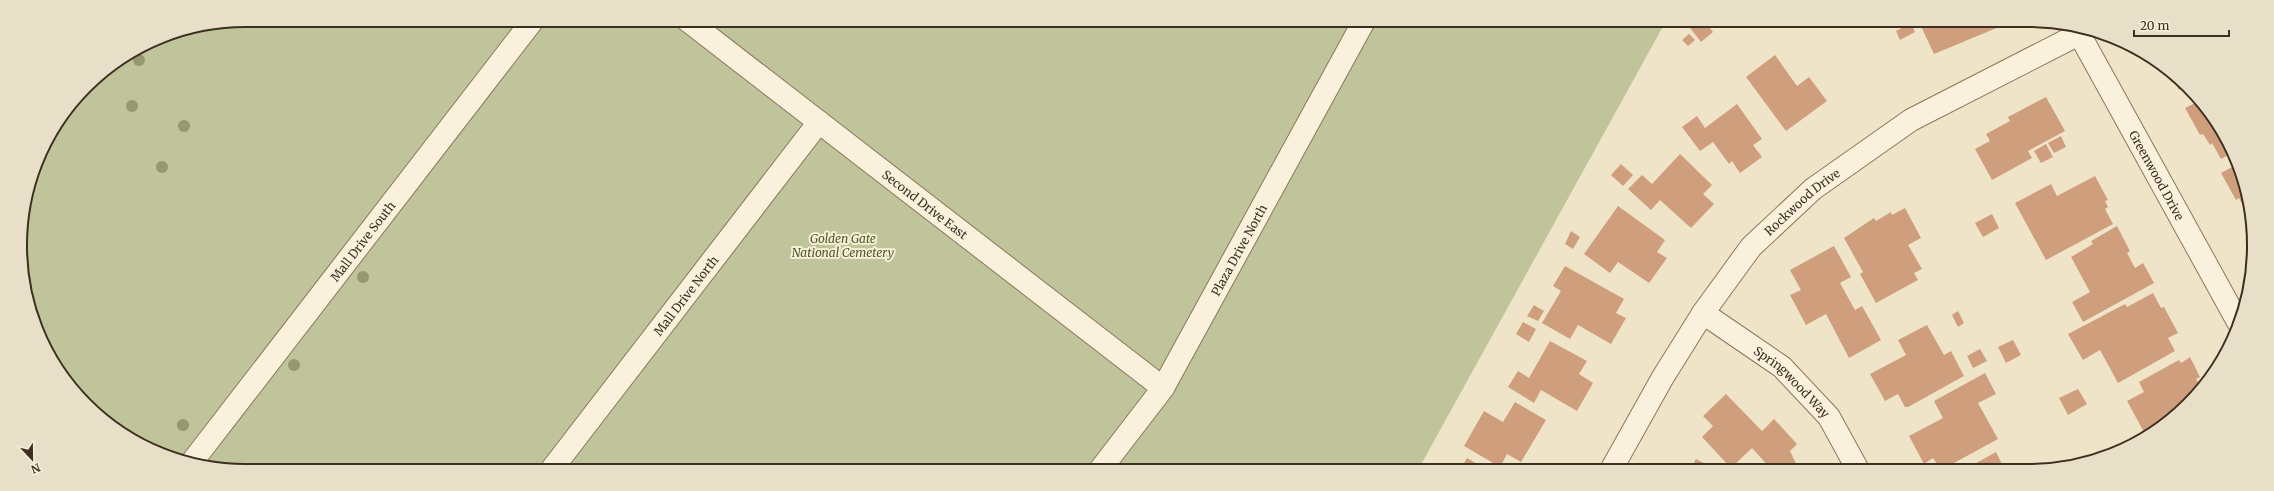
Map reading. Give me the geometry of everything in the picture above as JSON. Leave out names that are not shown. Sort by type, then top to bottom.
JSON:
[{"type":"street","name":"Mall Drive South","points":[[195,458],[528,27]]},
{"type":"street","name":"Second Drive East","points":[[709,27],[819,122],[1163,388]]},
{"type":"street","name":"Plaza Drive North","points":[[1105,464],[1163,388],[1361,27]]},
{"type":"street","name":"Rockwood Drive","points":[[1614,464],[1663,377],[1703,313],[1751,247],[1813,189],[1911,120],[2077,32]]},
{"type":"street","name":"Greenwood Drive","points":[[2081,33],[2235,316]]},
{"type":"street","name":"Mall Drive North","points":[[556,464],[819,122]]},
{"type":"street","name":"Springwood Way","points":[[1703,313],[1782,367],[1829,417],[1855,464]]},
{"type":"green space","name":"Golden Gate National Cemetery","points":[[231,27],[1663,27],[1421,464],[231,464],[189,457],[162,447],[136,435],[101,410],[72,379],[56,355],[39,316],[31,288],[27,260],[27,231],[34,189],[56,136],[72,112],[101,81],[136,56],[175,39],[203,31]]},
{"type":"building","points":[[1689,27],[1709,27],[1713,32],[1701,42]]},
{"type":"building","points":[[1904,27],[1913,27],[1915,32],[1900,40],[1896,31]]},
{"type":"building","points":[[1921,27],[1999,27],[1934,54]]},
{"type":"building","points":[[1689,34],[1695,40],[1688,46],[1682,40]]},
{"type":"building","points":[[1775,55],[1797,86],[1809,77],[1827,101],[1786,131],[1746,77]]},
{"type":"building","points":[[2046,97],[2065,131],[2028,151],[2032,158],[1992,180],[1975,149],[1990,141],[1986,134],[2010,121],[2008,117]]},
{"type":"building","points":[[2195,103],[2218,136],[2227,156],[2221,159],[2212,143],[2210,145],[2203,134],[2200,135],[2185,108]]},
{"type":"building","points":[[1737,104],[1762,139],[1753,145],[1762,157],[1740,173],[1732,161],[1729,164],[1713,142],[1700,151],[1682,127],[1697,116],[1705,128]]},
{"type":"building","points":[[2061,136],[2066,147],[2054,153],[2048,143]]},
{"type":"building","points":[[2046,144],[2053,157],[2041,163],[2034,151]]},
{"type":"building","points":[[1680,154],[1712,185],[1703,194],[1714,204],[1691,228],[1660,200],[1651,210],[1628,189],[1642,175],[1652,184]]},
{"type":"building","points":[[1621,164],[1633,175],[1623,186],[1611,175]]},
{"type":"building","points":[[2232,167],[2240,189],[2244,207],[2239,198],[2236,200],[2221,173]]},
{"type":"building","points":[[2095,176],[2108,200],[2105,201],[2108,207],[2105,209],[2113,224],[2046,260],[2015,203],[2051,184],[2057,196]]},
{"type":"building","points":[[1618,206],[1665,240],[1657,252],[1667,258],[1649,283],[1618,262],[1610,273],[1584,254]]},
{"type":"building","points":[[1905,208],[1921,238],[1908,245],[1922,269],[1914,273],[1918,280],[1876,303],[1860,274],[1863,272],[1844,238],[1874,218],[1876,221],[1891,212],[1892,215]]},
{"type":"building","points":[[1992,214],[1999,228],[1983,237],[1975,223]]},
{"type":"building","points":[[2117,226],[2130,251],[2127,253],[2135,268],[2143,263],[2154,283],[2083,322],[2072,302],[2090,292],[2071,257],[2093,244],[2091,241]]},
{"type":"building","points":[[1571,231],[1580,237],[1573,249],[1565,244]]},
{"type":"building","points":[[1834,246],[1851,277],[1840,283],[1855,310],[1862,306],[1881,340],[1849,358],[1826,314],[1806,325],[1790,295],[1801,290],[1790,270]]},
{"type":"building","points":[[1565,266],[1624,299],[1616,313],[1626,318],[1611,344],[1578,325],[1570,339],[1542,323],[1561,291],[1553,286]]},
{"type":"building","points":[[2153,293],[2161,308],[2164,307],[2178,333],[2168,338],[2175,351],[2118,383],[2100,350],[2083,360],[2068,334],[2125,304],[2127,307]]},
{"type":"building","points":[[1534,305],[1544,311],[1538,321],[1527,316]]},
{"type":"building","points":[[1958,311],[1964,323],[1958,327],[1952,315]]},
{"type":"building","points":[[1523,322],[1536,329],[1529,342],[1516,334]]},
{"type":"building","points":[[1927,325],[1944,355],[1951,351],[1964,376],[1908,407],[1905,407],[1898,394],[1885,401],[1870,374],[1906,355],[1898,340]]},
{"type":"building","points":[[2013,340],[2021,355],[2006,363],[1998,347]]},
{"type":"building","points":[[1550,341],[1587,361],[1579,374],[1593,383],[1577,411],[1541,390],[1534,403],[1508,387],[1518,371],[1529,378]]},
{"type":"building","points":[[1980,349],[1987,361],[1973,368],[1967,356]]},
{"type":"building","points":[[2190,357],[2200,377],[2196,379],[2199,383],[2173,410],[2144,431],[2127,401],[2144,392],[2139,382],[2179,360],[2181,363]]},
{"type":"building","points":[[1985,373],[1996,394],[1978,403],[1998,439],[1952,464],[1937,464],[1933,458],[1924,464],[1909,436],[1943,418],[1934,401]]},
{"type":"building","points":[[2078,389],[2087,404],[2068,415],[2059,398]]},
{"type":"building","points":[[1726,394],[1762,431],[1774,419],[1797,444],[1790,451],[1796,464],[1767,464],[1752,448],[1735,464],[1727,464],[1702,437],[1713,426],[1703,416]]},
{"type":"building","points":[[1515,402],[1546,420],[1521,462],[1507,454],[1502,464],[1495,464],[1464,446],[1484,411],[1503,422]]},
{"type":"building","points":[[1996,452],[2002,464],[1974,464]]},
{"type":"building","points":[[1467,458],[1477,464],[1464,464]]},
{"type":"building","points":[[1696,459],[1706,464],[1693,464]]}]
